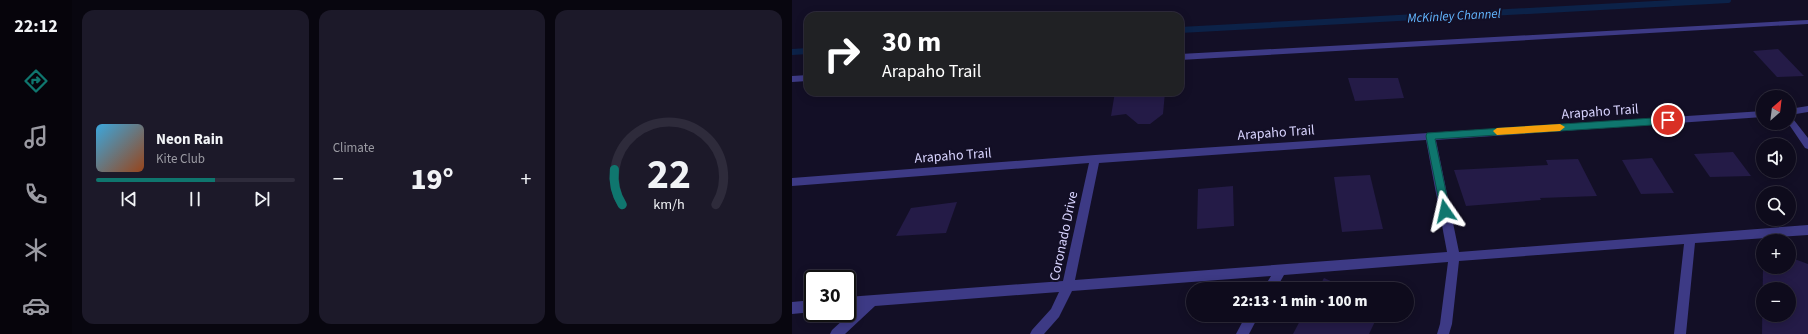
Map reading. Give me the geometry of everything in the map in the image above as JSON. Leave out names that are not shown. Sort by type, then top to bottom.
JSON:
[{"type":"street","points":[[1184,57],[1808,22]]},
{"type":"street","points":[[792,78],[804,78]]},
{"type":"street","points":[[1796,111],[1808,109]]},
{"type":"street","name":"Arapaho Trail","points":[[792,182],[1095,159],[1756,114]]},
{"type":"street","points":[[1796,128],[1808,145]]},
{"type":"street","points":[[1430,136],[1454,257],[1446,324],[1443,334]]},
{"type":"street","name":"Coronado Drive","points":[[1036,334],[1055,312],[1068,287],[1095,159]]},
{"type":"street","points":[[856,303],[1808,230]]},
{"type":"street","points":[[1680,334],[1690,238]]},
{"type":"street","points":[[1273,282],[1281,270]]},
{"type":"street","points":[[836,334],[871,302]]},
{"type":"street","points":[[792,308],[804,307]]},
{"type":"street","points":[[1242,334],[1249,322]]},
{"type":"building","points":[[1778,49],[1804,76],[1777,77],[1753,51]]},
{"type":"building","points":[[1348,78],[1398,78],[1404,98],[1355,101]]},
{"type":"building","points":[[1114,96],[1165,96],[1163,114],[1150,124],[1138,124],[1126,114],[1111,116]]},
{"type":"building","points":[[1733,152],[1751,176],[1710,177],[1694,154]]},
{"type":"building","points":[[1652,158],[1674,193],[1641,194],[1622,160]]},
{"type":"building","points":[[1578,159],[1597,196],[1540,198],[1541,200],[1466,206],[1454,170],[1548,165],[1546,160]]},
{"type":"building","points":[[1370,175],[1383,229],[1342,232],[1334,177]]},
{"type":"building","points":[[1233,186],[1234,226],[1197,229],[1198,189]]},
{"type":"building","points":[[957,202],[946,233],[896,236],[911,208]]},
{"type":"building","points":[[1796,260],[1808,264],[1808,334],[1762,334],[1762,322],[1796,322],[1796,282],[1763,282],[1763,274],[1796,274]]},
{"type":"building","points":[[1324,278],[1333,282],[1322,282]]},
{"type":"building","points":[[1299,322],[1375,322],[1369,334],[1293,334]]},
{"type":"waterway","name":"McKinley Channel","points":[[1184,30],[1728,0]]},
{"type":"waterway","name":"McKinley Channel","points":[[792,52],[804,51]]},
{"type":"slow traffic","points":[[1497,131],[1560,127]]},
{"type":"route","points":[[1445,211],[1430,136],[1668,120]]}]
